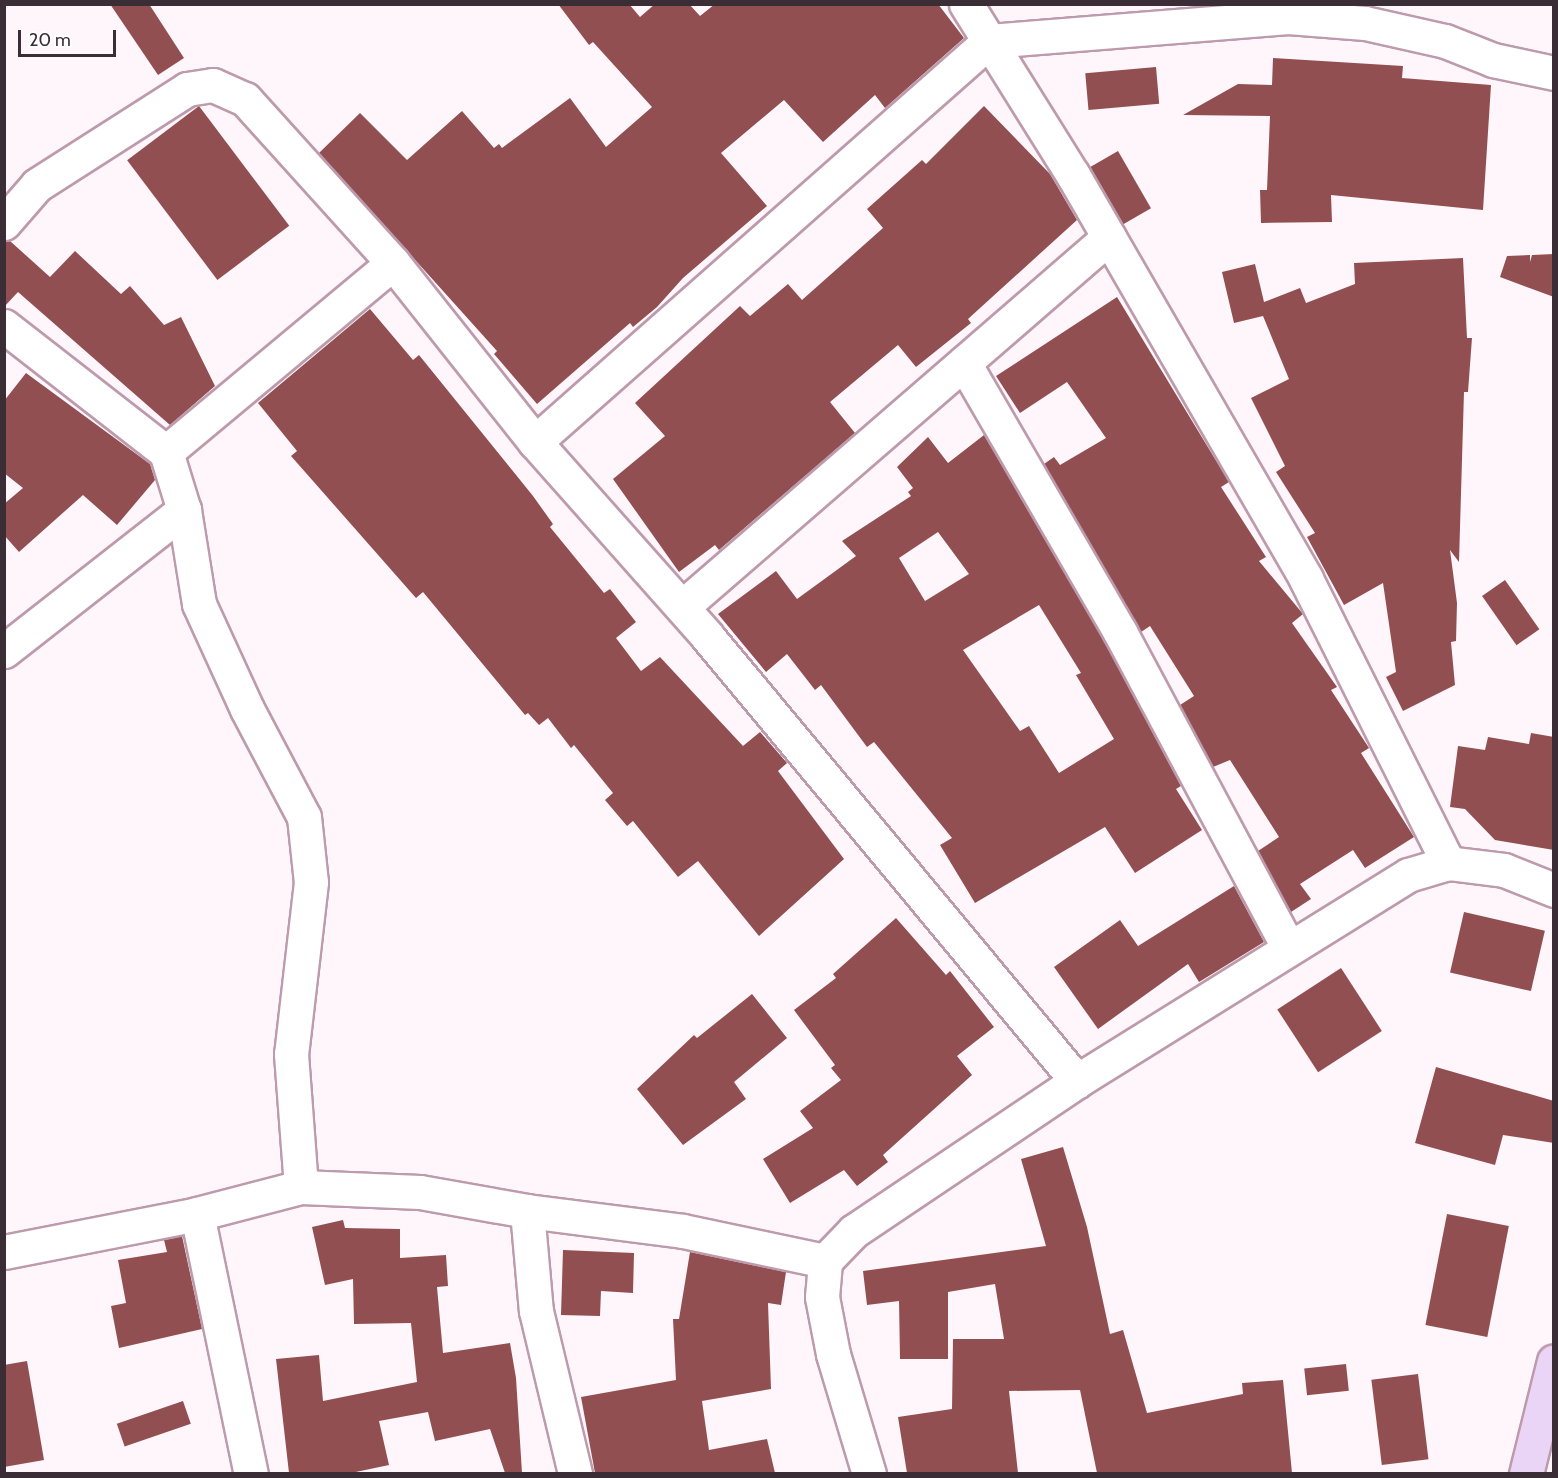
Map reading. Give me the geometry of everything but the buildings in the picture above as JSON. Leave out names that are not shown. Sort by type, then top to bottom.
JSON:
[{"type":"main road","points":[[1526,1473],[1554,1361]]},
{"type":"street","points":[[966,4],[1109,237],[1306,579],[1448,863]]},
{"type":"street","points":[[535,442],[989,41],[1288,17],[1365,23],[1445,41],[1493,60],[1554,74]]},
{"type":"street","points":[[4,223],[37,185],[187,89],[213,85],[245,99],[393,263],[535,442],[682,607],[1077,1081]]},
{"type":"street","points":[[682,607],[1109,237]]},
{"type":"street","points":[[166,452],[393,263]]},
{"type":"street","points":[[10,340],[166,452],[184,510],[199,604],[247,710],[304,818],[311,882],[291,1054],[301,1187]]},
{"type":"street","points":[[964,363],[1120,632],[1289,948]]},
{"type":"street","points":[[4,651],[184,510]]},
{"type":"street","points":[[869,1473],[833,1354],[822,1297],[825,1261],[854,1231],[1077,1081],[1408,875],[1448,863],[1504,870],[1554,890]]},
{"type":"street","points":[[4,1252],[198,1214],[301,1187],[420,1192],[527,1211],[683,1231],[825,1261]]},
{"type":"street","points":[[527,1211],[536,1311],[575,1473]]},
{"type":"street","points":[[198,1214],[251,1473]]}]
